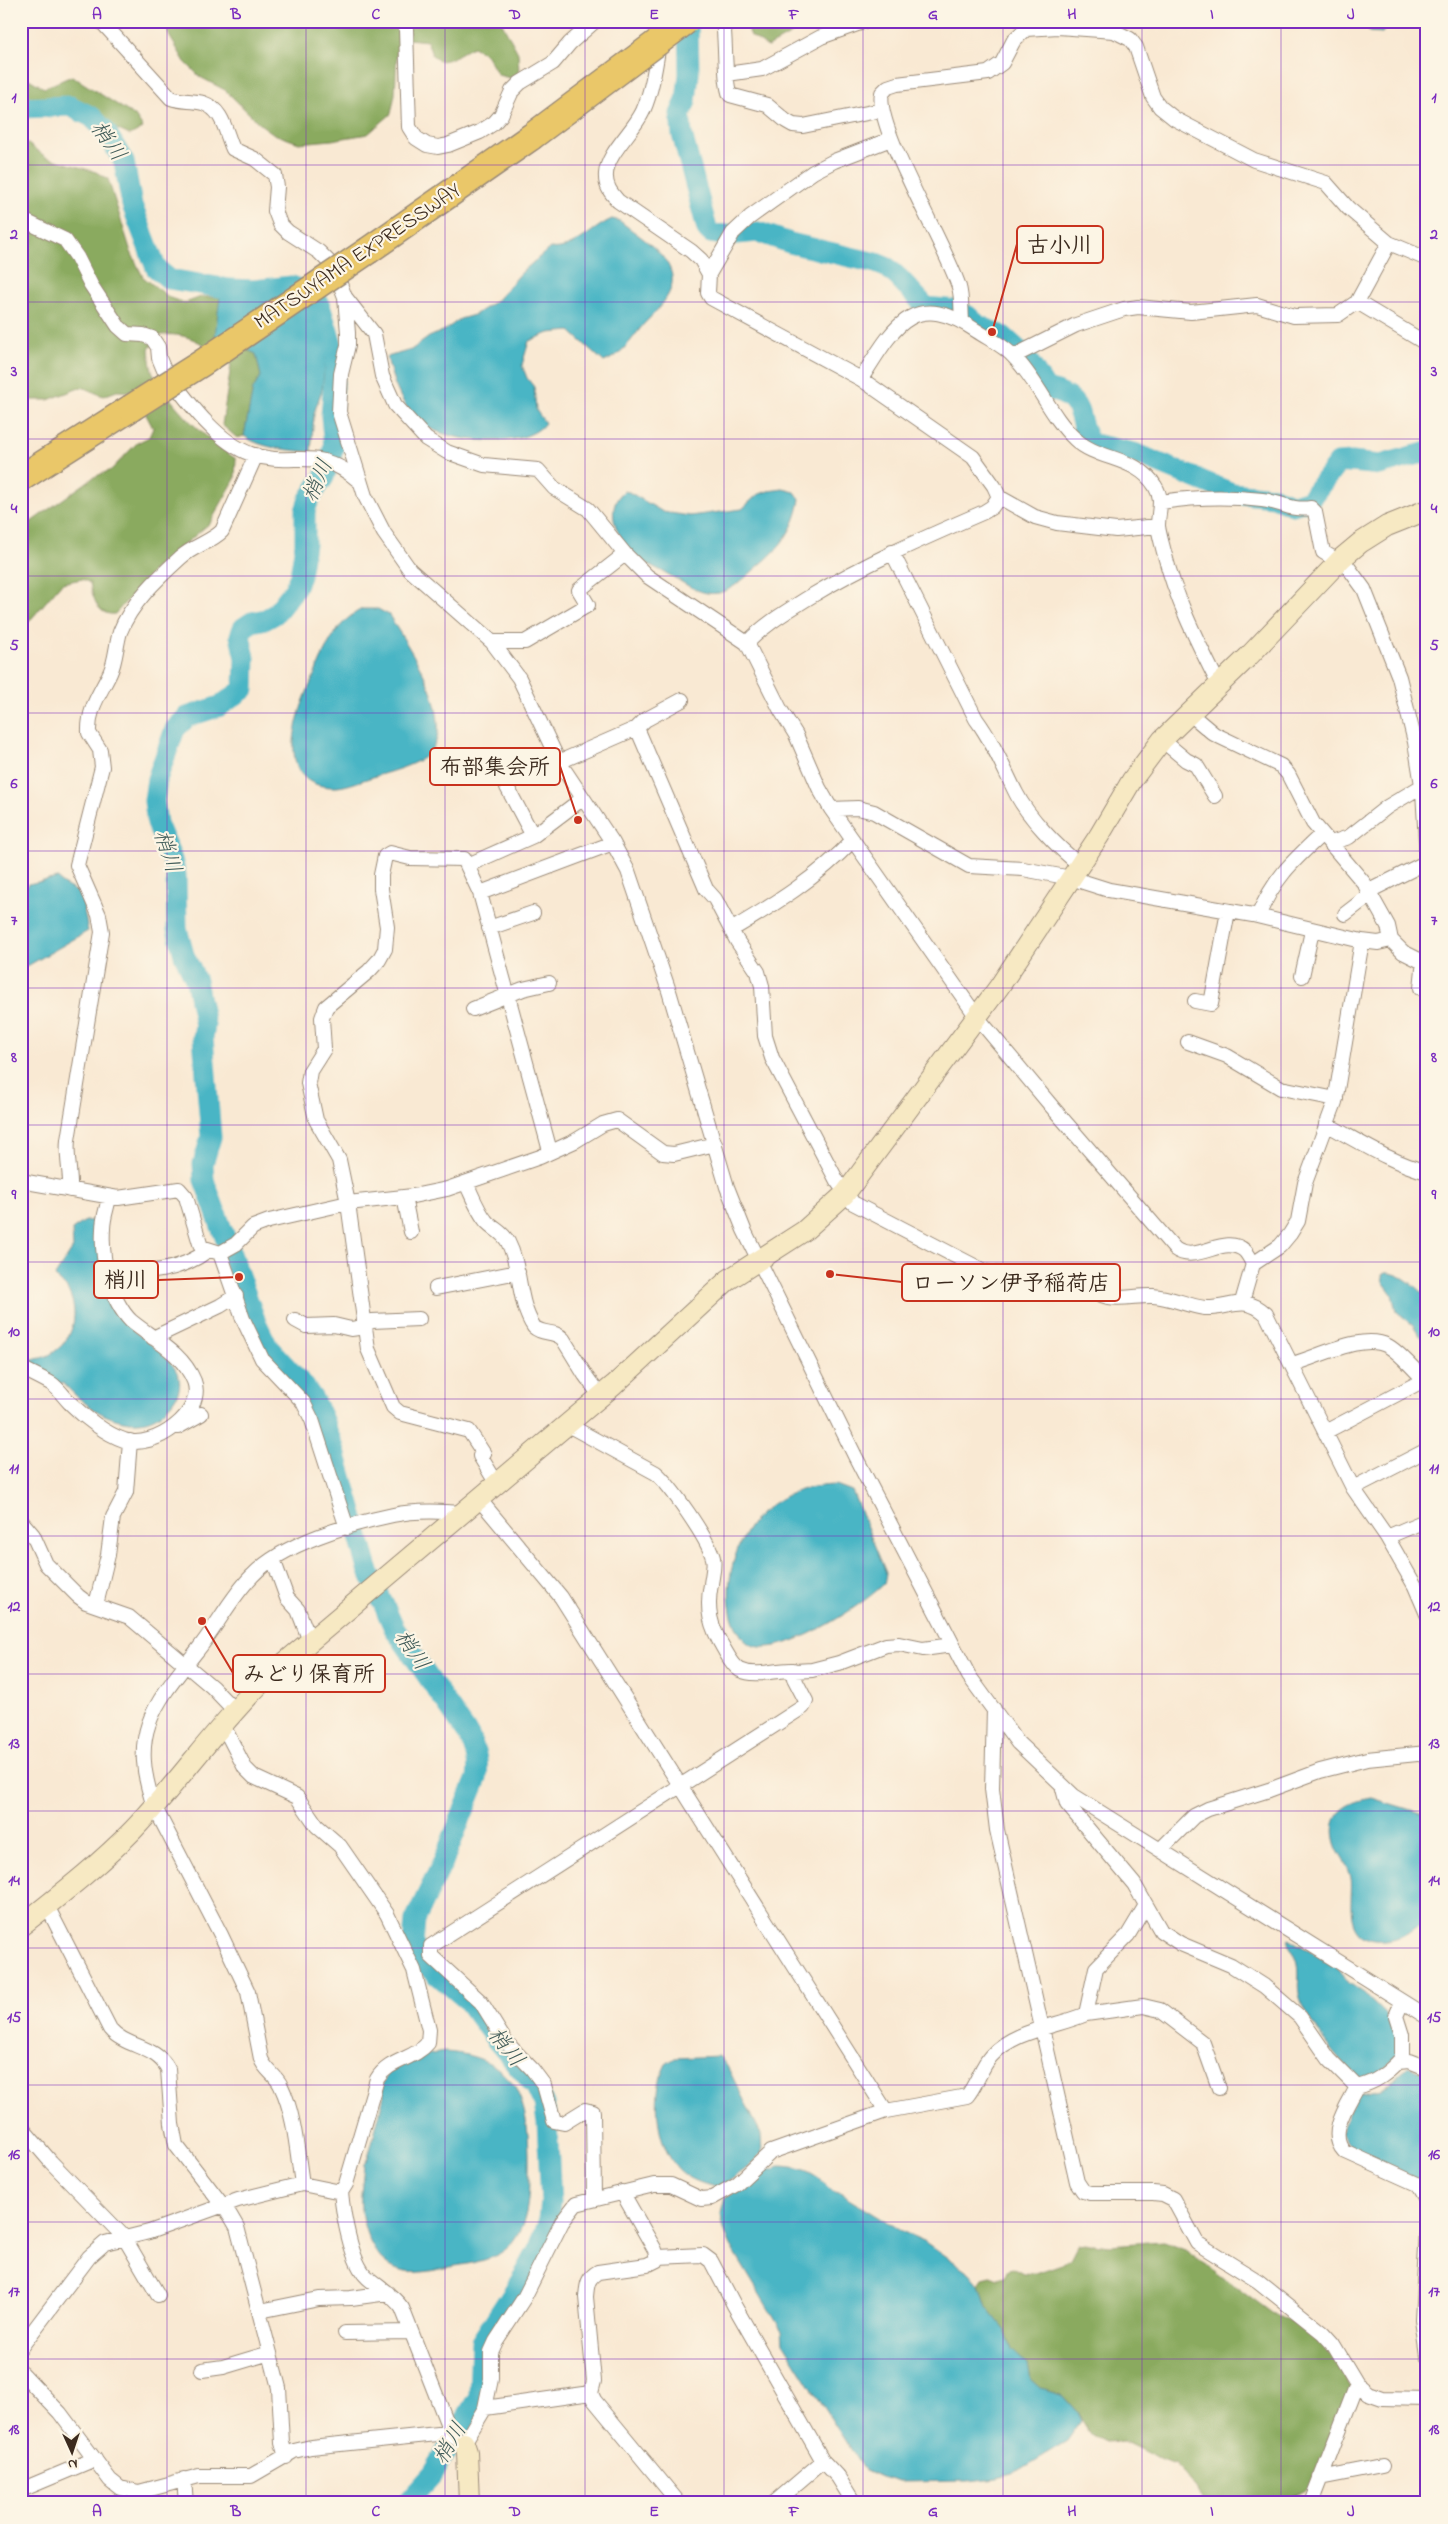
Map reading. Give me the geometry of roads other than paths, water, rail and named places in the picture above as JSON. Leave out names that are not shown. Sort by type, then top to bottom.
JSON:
[{"type":"highway","name":"MATSUYAMA EXPRESSWAY","points":[[21,478],[218,352],[369,250],[531,137],[686,21]]},
{"type":"street","points":[[101,21],[171,98],[204,103],[216,112],[226,125],[233,149],[255,159],[274,175],[277,188],[275,211],[280,224],[288,232],[308,242],[328,261],[345,297],[374,334],[382,376],[395,405],[426,439],[447,452],[484,465],[538,470],[562,495],[588,509],[625,554],[647,576],[747,643],[780,709],[796,735],[831,809],[977,1017],[1046,1101],[1176,1249],[1183,1254],[1192,1254],[1233,1245],[1245,1251],[1253,1264]]},
{"type":"street","points":[[402,21],[406,29],[409,127],[416,138],[427,145],[438,147],[448,145],[494,123],[501,115],[512,90],[553,63],[570,43],[594,21]]},
{"type":"street","points":[[663,21],[643,111],[610,161],[606,172],[606,183],[610,192],[618,201],[691,251],[701,260],[708,274],[708,293],[718,304],[861,378],[974,457],[994,486],[999,497],[1035,517],[1057,523],[1116,530],[1158,526]]},
{"type":"street","points":[[723,21],[727,74],[726,88],[730,95],[767,105],[793,125],[803,126],[882,110]]},
{"type":"street","points":[[727,74],[762,69],[821,37],[866,21]]},
{"type":"street","points":[[962,321],[960,288],[891,139],[882,110],[882,93],[888,87],[930,80],[974,76],[996,69],[1014,40],[1026,29],[1034,27],[1088,25],[1114,31],[1130,39],[1136,47],[1153,97],[1160,107],[1175,119],[1254,160],[1326,183],[1356,215],[1389,243],[1427,259]]},
{"type":"street","points":[[708,274],[733,233],[750,217],[827,164],[891,139]]},
{"type":"street","points":[[21,218],[65,240],[77,257],[91,286],[118,326],[127,334],[143,335],[152,338],[158,347],[159,358],[164,370],[180,392],[222,438],[238,449],[256,455],[326,460],[345,468],[359,481]]},
{"type":"street","points":[[21,230],[37,234],[51,234]]},
{"type":"street","points":[[1014,356],[1076,326],[1124,309],[1138,307],[1191,312],[1257,305],[1294,316],[1338,315],[1357,302],[1389,243]]},
{"type":"street","points":[[345,297],[348,345],[342,368],[339,404],[359,481],[384,533],[410,570],[440,599],[492,642],[519,678],[559,762],[613,843],[628,871],[645,920],[727,1187],[757,1259],[969,1676],[1018,1743],[1074,1796],[1427,2017]]},
{"type":"street","points":[[1357,302],[1427,344]]},
{"type":"street","points":[[861,378],[884,342],[905,319],[916,314],[933,312],[947,314],[962,321],[1014,356],[1075,440],[1099,453],[1118,458],[1134,466],[1155,484],[1161,502],[1158,526],[1176,593],[1188,625],[1219,685]]},
{"type":"street","points":[[70,1190],[71,1173],[66,1151],[102,932],[99,915],[77,865],[102,767],[100,750],[89,733],[92,708],[100,688],[111,672],[120,631],[138,602],[151,586],[182,556],[200,543],[216,537],[222,531],[256,455]]},
{"type":"street","points":[[747,643],[764,625],[838,580],[892,552],[984,512],[999,497]]},
{"type":"street","points":[[1161,502],[1201,498],[1259,499],[1276,502],[1291,509],[1311,508],[1317,518],[1323,552],[1348,567],[1364,589],[1421,740],[1427,860],[1370,893],[1346,914]]},
{"type":"street","points":[[21,1926],[104,1859],[154,1806],[234,1710],[263,1681],[601,1397],[728,1280],[757,1259],[804,1231],[846,1194],[977,1017],[1075,871],[1132,780],[1162,740],[1219,685],[1338,562],[1360,543],[1387,526],[1427,510]]},
{"type":"street","points":[[892,552],[976,719],[992,740],[1016,794],[1075,871],[1109,890],[1258,916],[1362,941],[1378,943],[1391,940]]},
{"type":"street","points":[[492,642],[525,642],[588,605],[579,590],[625,554]]},
{"type":"street","points":[[559,762],[637,728],[645,720],[682,700]]},
{"type":"street","points":[[1189,713],[1214,734],[1281,766],[1288,774],[1313,823],[1370,893],[1388,926],[1391,940],[1403,952],[1426,962],[1421,988]]},
{"type":"street","points":[[637,728],[706,889],[715,899],[731,930],[758,972],[762,986],[765,1036],[772,1058],[846,1194],[861,1210],[986,1272],[999,1275],[1037,1274],[1110,1298],[1156,1296],[1204,1308],[1219,1308],[1242,1302],[1256,1305],[1266,1314],[1353,1488],[1421,1584],[1427,1614]]},
{"type":"street","points":[[1162,740],[1176,754],[1196,765],[1215,796]]},
{"type":"street","points":[[1258,916],[1269,890],[1301,853],[1327,839],[1349,837],[1387,807],[1422,786]]},
{"type":"street","points":[[507,787],[533,836]]},
{"type":"street","points":[[468,865],[533,836],[582,799]]},
{"type":"street","points":[[831,809],[858,808],[874,812],[969,866],[1075,871]]},
{"type":"street","points":[[731,930],[806,882],[834,860],[853,840]]},
{"type":"street","points":[[480,893],[613,843]]},
{"type":"street","points":[[496,1484],[480,1456],[484,1454],[469,1431],[400,1413],[393,1407],[368,1349],[348,1203],[339,1160],[316,1120],[309,1094],[310,1071],[324,1049],[323,1012],[326,1007],[369,971],[379,960],[385,949],[387,926],[381,889],[381,875],[386,856],[390,853],[415,858],[458,857],[464,859],[468,865],[480,893],[550,1151]]},
{"type":"street","points":[[1195,1002],[1211,1004],[1228,910]]},
{"type":"street","points":[[489,928],[533,913]]},
{"type":"street","points":[[1302,976],[1312,930]]},
{"type":"street","points":[[1242,1302],[1253,1264],[1280,1246],[1298,1221],[1305,1183],[1336,1099],[1362,941]]},
{"type":"street","points":[[473,1010],[523,989],[549,983]]},
{"type":"street","points":[[1188,1042],[1227,1056],[1281,1088],[1336,1099]]},
{"type":"street","points":[[136,1280],[140,1274],[165,1270],[236,1244],[254,1227],[269,1221],[348,1203],[447,1190],[575,1141],[610,1120],[617,1120],[663,1153],[674,1154],[715,1144]]},
{"type":"street","points":[[1326,1124],[1365,1144],[1377,1154],[1427,1172]]},
{"type":"street","points":[[21,1180],[109,1198],[179,1189],[186,1197],[198,1242],[214,1252],[236,1296],[243,1319],[262,1360],[303,1402],[312,1420],[353,1526]]},
{"type":"street","points":[[466,1183],[486,1220],[503,1234],[508,1242],[518,1272],[521,1296],[534,1327],[538,1331],[559,1334],[601,1397]]},
{"type":"street","points":[[404,1197],[411,1232]]},
{"type":"street","points":[[109,1198],[102,1231],[109,1276],[125,1315],[183,1362],[194,1383],[195,1395],[191,1406],[168,1433]]},
{"type":"street","points":[[436,1288],[518,1272]]},
{"type":"street","points":[[153,1338],[220,1306],[236,1296]]},
{"type":"street","points":[[295,1320],[306,1326],[334,1325],[351,1329],[366,1325],[372,1321],[419,1319]]},
{"type":"street","points":[[1292,1364],[1313,1359],[1327,1351],[1367,1342],[1378,1342],[1388,1346],[1426,1382],[1326,1431]]},
{"type":"street","points":[[21,1368],[53,1385],[72,1405],[111,1434],[130,1442],[152,1441],[201,1414]]},
{"type":"street","points":[[568,1425],[656,1472],[673,1491],[710,1550],[713,1568],[708,1603],[710,1625],[733,1664],[740,1669],[750,1672],[812,1670],[839,1663],[886,1645],[899,1644],[923,1649],[952,1644]]},
{"type":"street","points":[[96,1605],[108,1554],[113,1517],[126,1492],[130,1442]]},
{"type":"street","points":[[1353,1488],[1427,1450]]},
{"type":"street","points":[[478,1499],[561,1597],[886,2111]]},
{"type":"street","points":[[302,2184],[293,2124],[282,2087],[277,2078],[264,2068],[248,1992],[221,1935],[154,1806],[148,1789],[143,1747],[144,1736],[155,1707],[185,1664],[196,1653],[251,1576],[272,1559],[311,1540],[395,1514],[441,1511],[462,1513]]},
{"type":"street","points":[[21,1520],[33,1536],[46,1564],[78,1596],[129,1617],[160,1646],[212,1687],[234,1710]]},
{"type":"street","points":[[1387,1537],[1427,1520]]},
{"type":"street","points":[[272,1559],[287,1598],[298,1610],[310,1641]]},
{"type":"street","points":[[594,2198],[593,2112],[585,2110],[564,2123],[554,2121],[544,2085],[532,2068],[505,2041],[481,2002],[430,1956],[431,1946],[680,1784],[803,1708],[806,1701],[794,1678],[795,1671]]},
{"type":"street","points":[[994,1709],[992,1789],[996,1823],[1077,2182],[1083,2191],[1101,2195],[1153,2192],[1173,2199],[1197,2243],[1258,2281],[1323,2333],[1333,2344],[1357,2384],[1368,2393],[1382,2398],[1427,2399]]},
{"type":"street","points":[[219,1727],[228,1735],[239,1757],[254,1777],[297,1797],[317,1826],[340,1846],[387,1914],[416,1979],[429,2030],[428,2043],[416,2054],[398,2061],[382,2071],[377,2079],[346,2184],[341,2192],[348,2230],[360,2269],[366,2277],[388,2292],[402,2308],[447,2423],[467,2452],[469,2503]]},
{"type":"street","points":[[1160,1850],[1194,1816],[1208,1809],[1269,1790],[1320,1771],[1367,1759],[1427,1753]]},
{"type":"street","points":[[1062,1785],[1067,1804],[1134,1884],[1161,1931],[1170,1938],[1231,1964],[1264,1986],[1300,2017],[1329,2059],[1356,2087]]},
{"type":"street","points":[[1086,2014],[1096,1968],[1128,1935],[1146,1905]]},
{"type":"street","points":[[47,1906],[110,2029],[124,2042],[149,2051],[164,2061],[168,2069],[172,2124],[176,2145],[223,2205],[236,2227],[260,2311],[279,2388],[282,2444],[286,2457]]},
{"type":"street","points":[[1356,2087],[1372,2083],[1384,2076],[1402,2058],[1403,2045],[1396,2016],[1402,2002]]},
{"type":"street","points":[[21,2372],[60,2413],[110,2480],[120,2488],[130,2491],[148,2490],[184,2479],[209,2475],[251,2476],[294,2451],[311,2447],[457,2439],[485,2408],[491,2379],[491,2352],[524,2298],[565,2217],[576,2204],[594,2198],[654,2185],[671,2185],[701,2199],[712,2198],[737,2184],[771,2152],[886,2111],[967,2096],[975,2087],[989,2057],[1002,2046],[1042,2028],[1086,2014],[1143,2006],[1160,2010],[1203,2043],[1220,2088]]},
{"type":"street","points":[[1398,2062],[1409,2061],[1427,2068]]},
{"type":"street","points":[[1356,2087],[1336,2134],[1340,2147],[1344,2151],[1417,2184],[1427,2200]]},
{"type":"street","points":[[21,2127],[51,2162],[124,2237],[158,2295]]},
{"type":"street","points":[[21,2347],[89,2257],[105,2243],[149,2232],[223,2205],[285,2186],[302,2184],[341,2192]]},
{"type":"street","points":[[622,2192],[657,2257]]},
{"type":"street","points":[[1427,2230],[1422,2320],[1427,2355]]},
{"type":"street","points":[[657,2257],[703,2255],[711,2261],[823,2461],[838,2477],[854,2503]]},
{"type":"street","points":[[657,2257],[654,2263],[647,2265],[598,2272],[591,2276],[587,2284],[586,2297],[594,2381],[591,2393],[594,2400],[679,2503]]},
{"type":"street","points":[[260,2311],[319,2299],[351,2298],[388,2292]]},
{"type":"street","points":[[345,2333],[411,2332]]},
{"type":"street","points":[[202,2370],[223,2367],[270,2353]]},
{"type":"street","points":[[1311,2503],[1357,2384]]},
{"type":"street","points":[[485,2408],[591,2393]]},
{"type":"street","points":[[21,2490],[95,2459]]},
{"type":"street","points":[[774,2503],[823,2461]]},
{"type":"street","points":[[1320,2478],[1382,2466]]},
{"type":"street","points":[[184,2479],[186,2503]]},
{"type":"water","points":[[1365,21],[1394,21],[1382,33],[1369,32]]},
{"type":"water","points":[[612,219],[620,221],[656,250],[664,258],[672,277],[671,288],[666,299],[626,346],[611,359],[604,362],[570,331],[549,333],[529,341],[522,365],[527,378],[534,387],[536,410],[545,423],[535,432],[520,438],[501,441],[481,441],[461,438],[427,427],[416,419],[405,405],[397,390],[387,357],[411,350],[460,319],[474,315],[496,301],[523,271],[550,248],[558,248],[574,243]]},
{"type":"water","points":[[283,295],[309,305],[323,340],[326,359],[322,390],[314,413],[311,452],[259,444],[244,436],[253,389],[261,376],[256,354],[215,335],[220,297],[257,298]]},
{"type":"water","points":[[783,489],[795,492],[800,499],[792,526],[782,542],[747,576],[731,588],[713,594],[695,589],[640,559],[620,536],[614,517],[617,499],[624,491],[663,512],[690,516],[742,509],[757,495]]},
{"type":"water","points":[[362,609],[378,609],[389,615],[414,656],[434,702],[438,718],[437,737],[433,747],[426,756],[405,767],[342,786],[317,785],[304,777],[297,765],[294,750],[299,716],[324,652],[343,623]]},
{"type":"water","points":[[58,878],[61,883],[81,894],[88,931],[29,965],[23,966],[21,963],[21,893],[28,884]]},
{"type":"water","points":[[99,1220],[110,1303],[119,1317],[173,1365],[179,1378],[178,1392],[168,1407],[156,1417],[147,1421],[121,1421],[102,1414],[77,1397],[63,1383],[59,1386],[24,1364],[49,1355],[65,1342],[70,1334],[74,1315],[71,1296],[66,1287],[55,1276],[73,1248],[72,1230],[85,1221]]},
{"type":"water","points":[[1385,1273],[1397,1275],[1413,1285],[1427,1298],[1427,1347],[1413,1325],[1396,1311],[1392,1294],[1383,1282],[1382,1275]]},
{"type":"water","points":[[836,1485],[852,1491],[886,1573],[884,1584],[840,1617],[800,1638],[781,1645],[764,1647],[748,1643],[736,1627],[731,1613],[729,1597],[733,1564],[738,1547],[746,1532],[755,1519],[783,1498],[807,1488]]},
{"type":"water","points":[[1372,1798],[1427,1815],[1427,1917],[1407,1934],[1384,1940],[1369,1939],[1357,1930],[1354,1924],[1351,1912],[1351,1878],[1336,1847],[1333,1833],[1334,1824],[1341,1811],[1347,1806]]},
{"type":"water","points":[[1289,1939],[1336,1966],[1349,1983],[1364,1993],[1395,2025],[1398,2052],[1380,2072],[1369,2077],[1356,2077],[1319,2032],[1307,2013],[1299,1995],[1299,1969],[1294,1953],[1288,1944]]},
{"type":"water","points":[[445,2052],[471,2056],[491,2064],[506,2075],[516,2090],[523,2107],[527,2127],[529,2192],[527,2209],[518,2234],[508,2248],[501,2253],[478,2262],[430,2271],[406,2272],[387,2264],[380,2257],[374,2249],[365,2229],[361,2209],[364,2164],[368,2158],[384,2096],[382,2085],[389,2072],[424,2055]]},
{"type":"water","points":[[719,2056],[727,2066],[761,2134],[762,2153],[751,2165],[720,2188],[692,2179],[684,2174],[675,2164],[667,2152],[662,2138],[657,2106],[661,2076],[666,2064],[675,2058]]},
{"type":"water","points":[[1409,2067],[1424,2073],[1427,2078],[1427,2184],[1349,2147],[1340,2134],[1357,2094],[1381,2089]]},
{"type":"water","points":[[778,2166],[806,2170],[833,2191],[899,2230],[926,2242],[970,2273],[979,2284],[985,2305],[1005,2330],[1012,2350],[1028,2365],[1031,2379],[1041,2388],[1061,2394],[1077,2412],[1081,2421],[1067,2441],[1012,2474],[996,2478],[968,2481],[899,2482],[863,2469],[783,2343],[782,2331],[733,2250],[723,2227],[721,2214],[725,2197],[749,2184],[764,2169],[774,2170]]},
{"type":"waterway","points":[[688,21],[689,74],[686,101],[680,114],[682,134],[707,229],[711,233],[725,235],[758,232],[790,243],[876,263],[888,268],[926,307],[956,310],[968,316],[978,325],[1003,336],[1025,356],[1046,389],[1068,397],[1074,403],[1090,443],[1134,453],[1232,493],[1274,497],[1293,505],[1309,500],[1338,463],[1352,462],[1380,465],[1427,452]]},
{"type":"waterway","name":"梢川","points":[[21,108],[70,106],[92,117],[106,132],[124,162],[132,205],[156,268],[169,279],[230,289],[254,290],[292,286],[319,303],[336,357],[331,416],[334,447],[324,477],[309,499],[305,511],[305,544],[300,576],[294,590],[275,614],[266,619],[252,622],[243,628],[240,636],[245,658],[244,689],[220,706],[187,717],[175,729],[157,779],[154,801],[157,823],[176,875],[177,929],[184,955],[196,981],[205,1025],[203,1037],[211,1137],[203,1164],[204,1180],[256,1322],[268,1347],[304,1386],[322,1418],[334,1448],[368,1569],[394,1628],[469,1736],[476,1757],[478,1767],[477,1778],[443,1862],[415,1920],[413,1945],[425,1964],[467,2000],[497,2041],[536,2087],[544,2104],[547,2122],[551,2202],[549,2220],[539,2248],[525,2274],[481,2342],[479,2396],[433,2474],[407,2503]]},
{"type":"place","name":"古小川","points":[[992,332]]},
{"type":"place","name":"布部集会所","points":[[578,820]]},
{"type":"place","name":"ローソン伊予稲荷店","points":[[830,1274]]},
{"type":"place","name":"梢川","points":[[239,1277]]},
{"type":"place","name":"みどり保育所","points":[[202,1621]]}]
